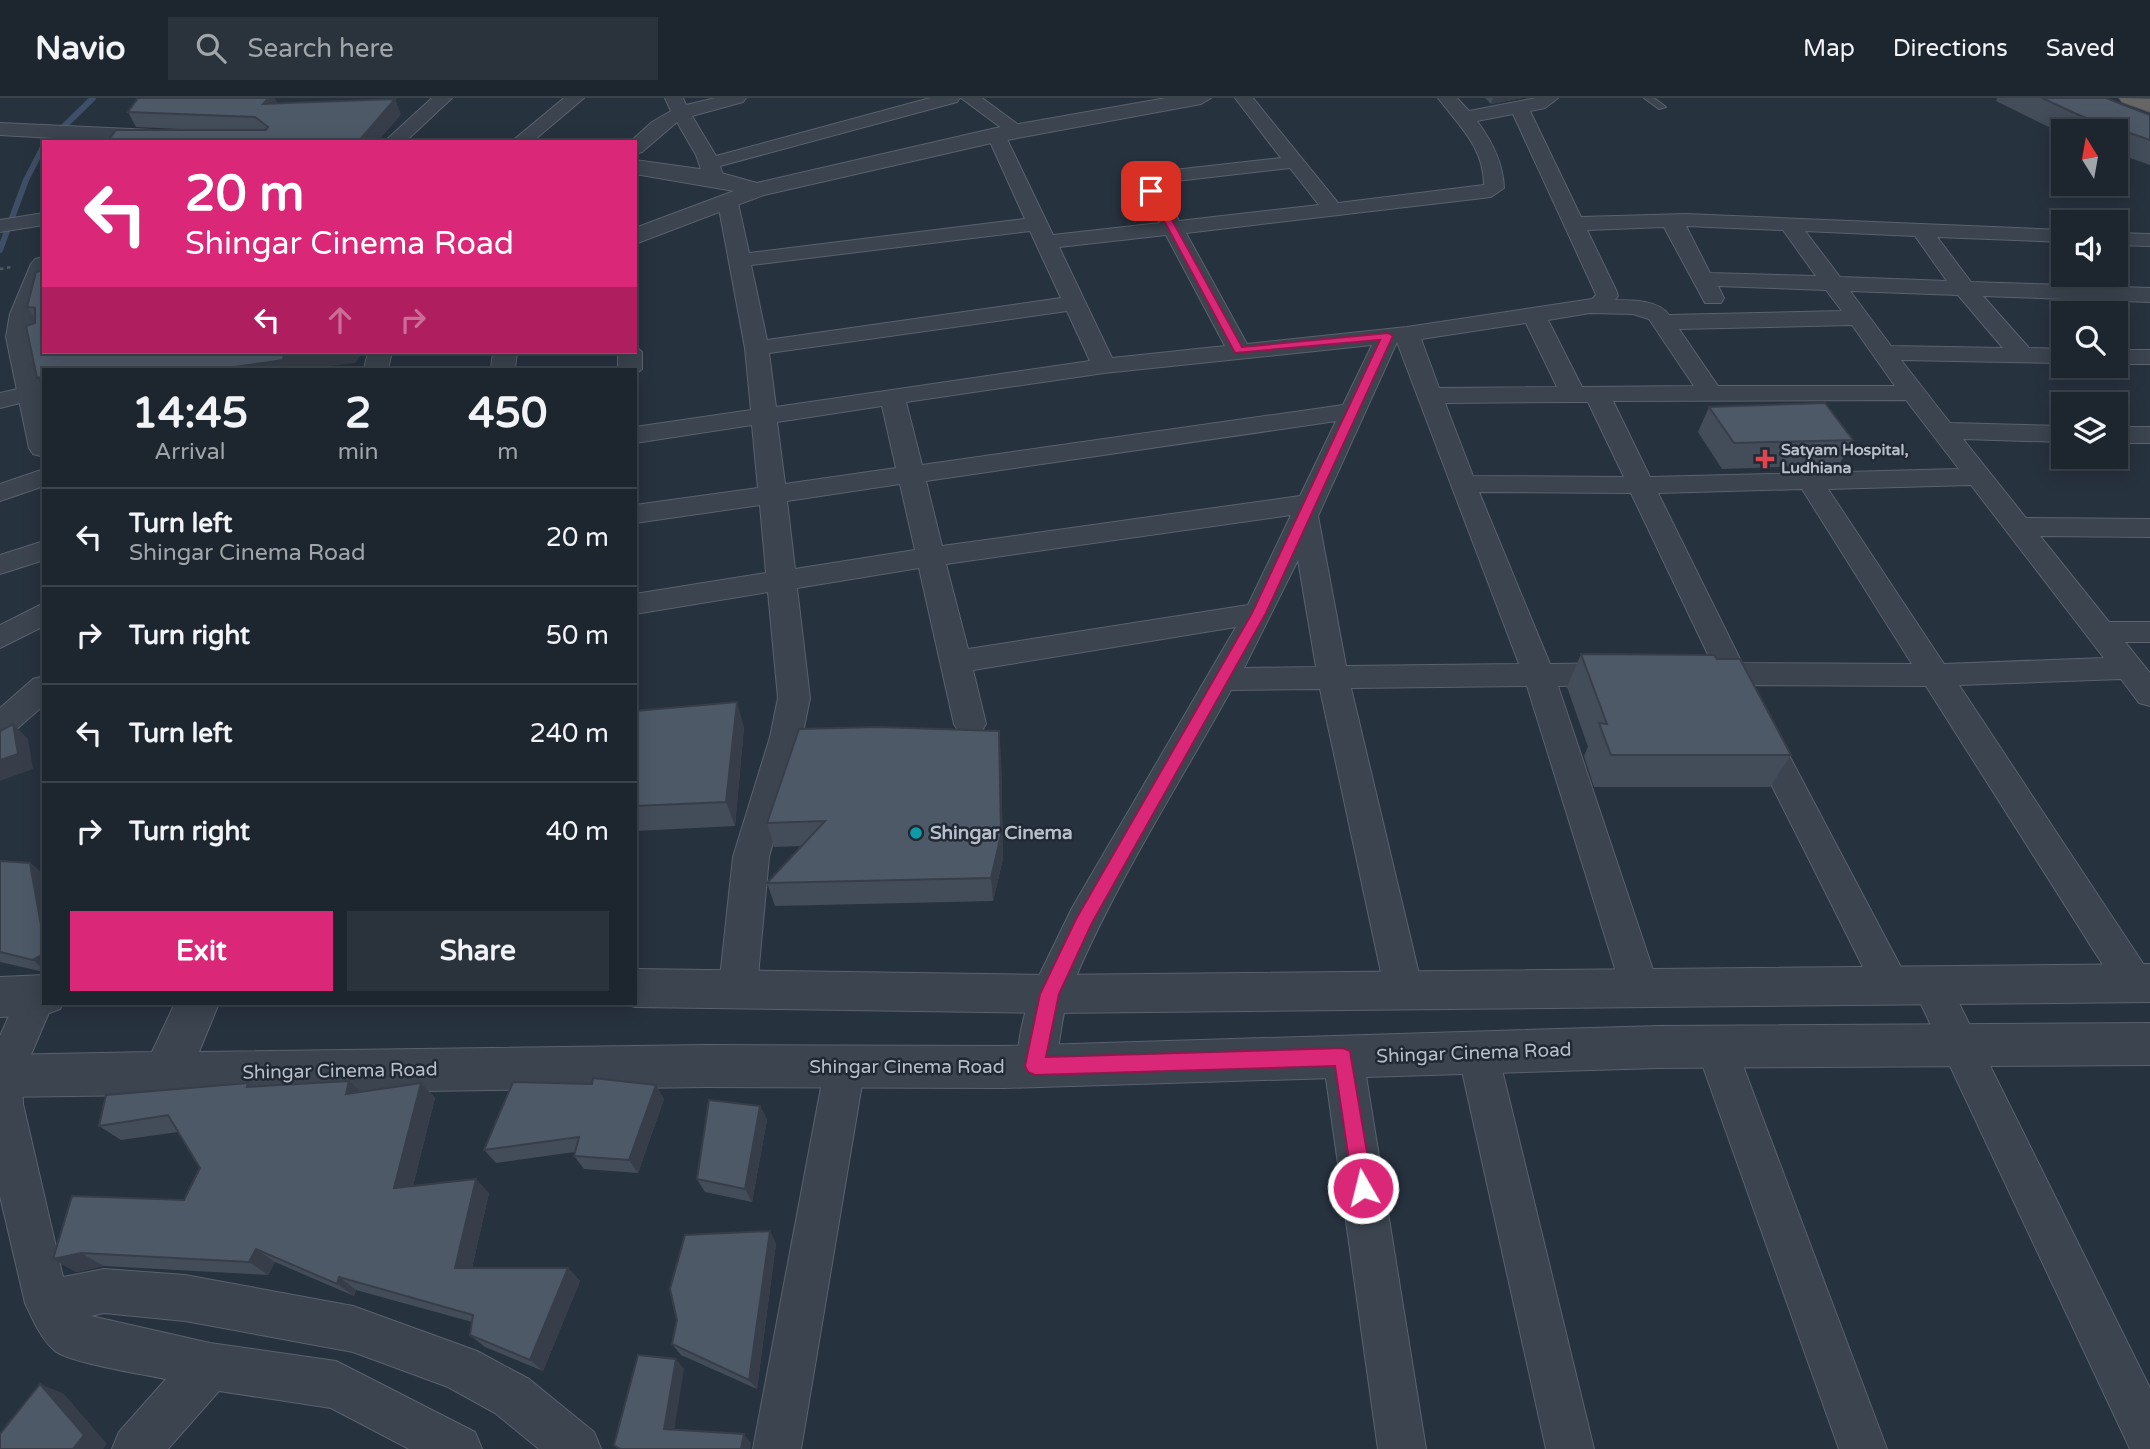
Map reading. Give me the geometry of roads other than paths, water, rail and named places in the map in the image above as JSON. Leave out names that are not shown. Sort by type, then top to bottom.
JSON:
[{"type":"highway","points":[[2129,98],[2150,106]]},
{"type":"street","points":[[395,140],[443,98]]},
{"type":"street","points":[[522,140],[575,98]]},
{"type":"street","points":[[637,146],[677,105],[737,98]]},
{"type":"street","points":[[637,236],[718,181],[951,98]]},
{"type":"street","points":[[970,98],[1018,131]]},
{"type":"street","points":[[637,167],[757,190],[996,135],[1201,98]]},
{"type":"street","points":[[1244,98],[1334,211]]},
{"type":"street","points":[[741,260],[1042,233],[1173,228],[1484,193],[1494,188],[1495,177],[1486,153],[1466,117],[1447,98]]},
{"type":"street","points":[[1466,117],[1547,102],[1549,98]]},
{"type":"street","points":[[677,105],[706,149],[741,260],[757,348],[794,698],[786,737],[751,857],[738,987]]},
{"type":"street","points":[[1519,108],[1607,296],[1593,307]]},
{"type":"street","points":[[0,129],[74,133],[103,138],[190,140]]},
{"type":"street","points":[[996,135],[1077,303],[1104,366]]},
{"type":"street","points":[[1239,351],[1148,186],[1150,179],[1295,162]]},
{"type":"street","points":[[10,224],[42,219]]},
{"type":"street","points":[[1573,224],[1671,220],[2051,235]]},
{"type":"street","points":[[1671,220],[1726,322]]},
{"type":"street","points":[[1790,225],[1913,393],[2150,695]]},
{"type":"street","points":[[1921,230],[1963,287],[2022,355]]},
{"type":"street","points":[[2128,239],[2150,240]]},
{"type":"street","points":[[39,420],[32,334],[23,314],[42,269]]},
{"type":"street","points":[[1703,279],[2150,295]]},
{"type":"street","points":[[757,348],[1077,303]]},
{"type":"street","points":[[637,435],[1104,366],[1397,335],[1593,307],[1652,311],[1665,322],[1711,393]]},
{"type":"street","points":[[1534,315],[1639,485],[1731,674],[1911,985],[1961,1045],[2150,1439]]},
{"type":"street","points":[[1665,322],[1857,318]]},
{"type":"street","points":[[1397,335],[1430,396],[1462,484],[1538,673],[1640,988]]},
{"type":"street","points":[[1035,1066],[1049,994],[1085,919],[1259,613],[1354,411],[1397,335]]},
{"type":"street","points":[[1883,353],[2051,356]]},
{"type":"street","points":[[2128,357],[2150,357]]},
{"type":"street","points":[[1430,396],[1913,393]]},
{"type":"street","points":[[893,398],[970,724]]},
{"type":"street","points":[[0,401],[39,420]]},
{"type":"street","points":[[637,514],[1354,411]]},
{"type":"street","points":[[1945,431],[2051,434]]},
{"type":"street","points":[[2128,435],[2150,435]]},
{"type":"street","points":[[1462,484],[1639,485],[1979,477]]},
{"type":"street","points":[[0,493],[35,480]]},
{"type":"street","points":[[1810,481],[1934,675],[2142,983]]},
{"type":"street","points":[[637,604],[931,557],[1307,510]]},
{"type":"street","points":[[1307,510],[1333,677],[1404,991]]},
{"type":"street","points":[[2020,527],[2150,528]]},
{"type":"street","points":[[0,565],[42,550]]},
{"type":"street","points":[[956,662],[1259,613]]},
{"type":"street","points":[[0,638],[36,617]]},
{"type":"street","points":[[2103,632],[2150,632]]},
{"type":"street","points":[[1222,679],[1538,673],[1934,675],[2130,668]]},
{"type":"street","points":[[0,726],[42,689]]},
{"type":"street","points":[[637,988],[738,987],[1049,994],[2142,983]]},
{"type":"street","points":[[27,996],[1,1076],[9,1184],[29,1234],[48,1303],[71,1335],[210,1366],[336,1385],[458,1449]]},
{"type":"street","points":[[166,1074],[196,1005]]},
{"type":"street","name":"Shingar Cinema Road","points":[[1,1076],[1035,1066],[1716,1047],[2150,1044]]},
{"type":"street","points":[[1716,1047],[1863,1449]]},
{"type":"street","points":[[1478,1053],[1570,1449]]},
{"type":"street","points":[[1343,1057],[1402,1449]]},
{"type":"street","points":[[777,1449],[845,1066]]},
{"type":"street","points":[[48,1303],[104,1291],[117,1292],[185,1298],[353,1329],[460,1368],[502,1390],[577,1449]]},
{"type":"street","points":[[136,1449],[210,1366]]},
{"type":"lane","points":[[1648,98],[1661,107]]},
{"type":"waterway","points":[[50,140],[93,98]]},
{"type":"waterway","points":[[0,250],[26,180],[42,149]]},
{"type":"place","name":"Satyam Hospital, Ludhiana","points":[[1765,459]]},
{"type":"place","name":"Shingar Cinema","points":[[916,833]]}]
